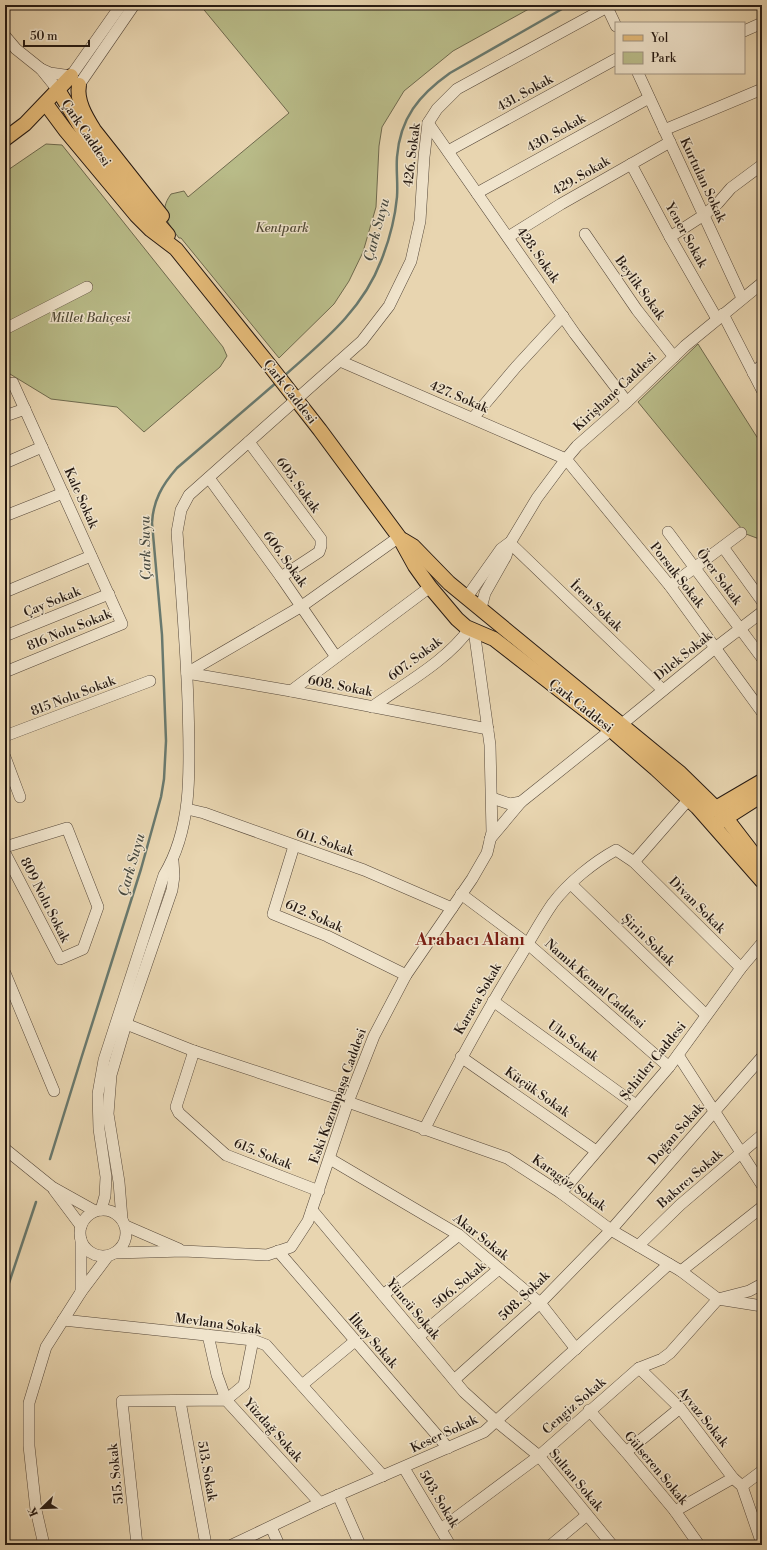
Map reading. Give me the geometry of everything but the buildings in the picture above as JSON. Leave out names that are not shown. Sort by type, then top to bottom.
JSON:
[{"type":"main road","points":[[5,139],[75,81],[86,117],[94,130],[167,223],[173,244]]},
{"type":"main road","name":"Çark Caddesi","points":[[60,94],[95,150],[173,244],[294,397],[399,537],[414,566],[457,619],[472,629],[494,638],[680,773],[715,817],[762,881]]},
{"type":"main road","name":"Çark Caddesi","points":[[46,104],[66,131],[136,215],[150,230],[173,244]]},
{"type":"main road","name":"Çark Caddesi","points":[[399,537],[413,546],[449,583],[544,661],[616,727],[689,799],[715,817],[762,865]]},
{"type":"main road","points":[[457,619],[459,608],[467,597]]},
{"type":"main road","points":[[472,629],[480,625],[482,620],[481,608]]},
{"type":"main road","points":[[715,817],[762,781]]},
{"type":"main road","points":[[715,817],[762,795]]},
{"type":"street","points":[[75,81],[121,5]]},
{"type":"street","points":[[75,81],[134,5]]},
{"type":"street","points":[[609,6],[615,23]]},
{"type":"street","name":"426. Sokak","points":[[173,861],[187,809],[189,762],[187,673],[177,532],[181,510],[189,495],[249,442],[294,397],[340,361],[362,341],[389,306],[411,261],[420,221],[424,157],[428,123],[436,109],[457,89],[609,6]]},
{"type":"street","points":[[745,31],[762,23]]},
{"type":"street","points":[[5,36],[16,49],[41,69],[60,94]]},
{"type":"street","name":"431. Sokak","points":[[448,151],[615,60]]},
{"type":"street","points":[[41,69],[75,81]]},
{"type":"street","name":"Kurtulan Sokak","points":[[641,74],[649,98],[742,298]]},
{"type":"street","points":[[664,130],[762,89]]},
{"type":"street","name":"430. Sokak","points":[[477,193],[649,98]]},
{"type":"street","name":"428. Sokak","points":[[428,123],[563,316],[627,402]]},
{"type":"street","name":"429. Sokak","points":[[508,237],[561,204],[670,142]]},
{"type":"street","name":"Yener Sokak","points":[[631,164],[670,237],[720,317],[762,390]]},
{"type":"street","points":[[670,237],[704,215],[718,203],[731,188],[762,165]]},
{"type":"street","name":"Beylik Sokak","points":[[585,234],[637,310],[674,357]]},
{"type":"street","name":"Kirişhane Caddesi","points":[[481,608],[485,593],[506,556],[510,543],[537,498],[577,446],[627,402],[674,357],[742,298],[761,285]]},
{"type":"street","points":[[5,329],[87,287]]},
{"type":"street","points":[[473,418],[516,367],[563,316]]},
{"type":"street","name":"427. Sokak","points":[[340,361],[566,459]]},
{"type":"street","points":[[753,373],[762,365]]},
{"type":"street","name":"Kale Sokak","points":[[9,384],[25,409],[122,624]]},
{"type":"street","points":[[5,416],[25,409]]},
{"type":"street","name":"605. Sokak","points":[[249,442],[321,539],[319,552],[281,577]]},
{"type":"street","points":[[5,463],[42,447]]},
{"type":"street","name":"Porsuk Sokak","points":[[566,459],[670,586],[761,710]]},
{"type":"street","name":"606. Sokak","points":[[209,478],[302,606],[336,657]]},
{"type":"street","points":[[5,516],[63,493]]},
{"type":"street","name":"Örer Sokak","points":[[668,532],[762,658]]},
{"type":"street","points":[[670,586],[741,533]]},
{"type":"street","points":[[187,673],[302,606],[399,537]]},
{"type":"street","name":"Kirişhane Caddesi","points":[[467,597],[501,549],[510,543]]},
{"type":"street","name":"İrem Sokak","points":[[510,543],[663,690]]},
{"type":"street","points":[[723,547],[762,601]]},
{"type":"street","points":[[5,592],[91,556]]},
{"type":"street","points":[[291,691],[430,587]]},
{"type":"street","name":"Çay Sokak","points":[[5,636],[109,594]]},
{"type":"street","name":"Dilek Sokak","points":[[490,840],[521,802],[762,612]]},
{"type":"street","name":"816 Nolu Sokak","points":[[5,672],[122,624]]},
{"type":"street","name":"607. Sokak","points":[[372,707],[435,663],[472,629]]},
{"type":"street","name":"Eski Kazımpaşa Caddesi","points":[[112,1254],[183,1251],[267,1255],[291,1247],[308,1221],[348,1102],[374,1036],[406,975],[472,879],[487,853],[492,832],[492,798],[488,729],[472,629]]},
{"type":"street","name":"608. Sokak","points":[[187,673],[291,691],[488,729]]},
{"type":"street","name":"815 Nolu Sokak","points":[[5,736],[150,681]]},
{"type":"street","points":[[5,756],[20,797]]},
{"type":"street","points":[[492,798],[500,802],[510,804],[521,802]]},
{"type":"street","points":[[634,862],[655,836],[689,799]]},
{"type":"street","name":"611. Sokak","points":[[187,809],[204,813],[364,870],[452,908]]},
{"type":"street","name":"809 Nolu Sokak","points":[[5,847],[67,828],[98,907],[83,949],[60,959],[5,853]]},
{"type":"street","name":"612. Sokak","points":[[294,846],[273,914],[327,936],[406,975]]},
{"type":"street","name":"Karaca Sokak","points":[[424,1130],[461,1057],[493,1001],[554,902],[571,884],[601,858],[616,850],[634,862]]},
{"type":"street","points":[[42,1542],[36,1510],[29,1446],[29,1403],[46,1347],[81,1292],[112,1254],[121,1248],[127,1234],[124,1223],[108,1114],[111,1075],[126,1024],[172,890],[174,876],[173,861]]},
{"type":"street","points":[[98,1211],[105,1196],[106,1177],[99,1129],[98,1094],[104,1060],[164,875],[173,861]]},
{"type":"street","name":"Divan Sokak","points":[[634,862],[741,968]]},
{"type":"street","name":"Şirin Sokak","points":[[571,884],[706,1015]]},
{"type":"street","name":"Namık Kemal Caddesi","points":[[461,894],[528,944],[669,1067]]},
{"type":"street","name":"Şehitler Caddesi","points":[[561,1193],[669,1067],[741,968],[762,943]]},
{"type":"street","points":[[5,973],[54,1091]]},
{"type":"street","name":"Ulu Sokak","points":[[493,1001],[636,1104]]},
{"type":"street","points":[[126,1024],[194,1051],[348,1102]]},
{"type":"street","name":"615. Sokak","points":[[194,1051],[176,1107],[179,1113],[226,1155],[319,1192]]},
{"type":"street","points":[[678,1055],[762,1185]]},
{"type":"street","name":"Küçük Sokak","points":[[461,1057],[596,1151]]},
{"type":"street","name":"Doğan Sokak","points":[[611,1230],[762,1057]]},
{"type":"street","name":"Karagöz Sokak","points":[[348,1102],[424,1130],[508,1158],[561,1193],[611,1230],[681,1271],[718,1298],[762,1306]]},
{"type":"street","name":"Bakırcı Sokak","points":[[638,1246],[680,1205],[762,1135]]},
{"type":"street","points":[[5,1149],[52,1187],[98,1211]]},
{"type":"street","name":"Akar Sokak","points":[[330,1158],[459,1235],[540,1303],[576,1349]]},
{"type":"street","points":[[52,1187],[81,1226]]},
{"type":"street","points":[[681,1271],[762,1207]]},
{"type":"street","points":[[81,1292],[80,1233],[84,1220],[98,1211],[109,1210],[116,1214],[124,1223]]},
{"type":"street","name":"Yüncü Sokak","points":[[312,1210],[464,1392],[496,1421]]},
{"type":"street","name":"Eski Kazımpaşa Caddesi","points":[[124,1223],[183,1251]]},
{"type":"street","name":"508. Sokak","points":[[454,1380],[540,1303],[611,1230]]},
{"type":"street","points":[[383,1295],[459,1235]]},
{"type":"street","points":[[81,1240],[84,1246],[95,1255],[112,1254]]},
{"type":"street","name":"İlkay Sokak","points":[[278,1251],[448,1448]]},
{"type":"street","name":"Keser Sokak","points":[[232,1545],[320,1503],[404,1468],[484,1432],[669,1264]]},
{"type":"street","name":"506. Sokak","points":[[418,1337],[499,1269]]},
{"type":"street","points":[[718,1298],[748,1291],[762,1284]]},
{"type":"street","name":"Cengiz Sokak","points":[[441,1529],[539,1456],[589,1410],[639,1368],[662,1359],[670,1353],[718,1298]]},
{"type":"street","name":"Mevlana Sokak","points":[[63,1320],[253,1340],[266,1345],[383,1476]]},
{"type":"street","points":[[208,1335],[226,1400],[244,1385],[253,1340]]},
{"type":"street","points":[[302,1385],[355,1341]]},
{"type":"street","name":"Ayvaz Sokak","points":[[639,1368],[680,1408],[734,1478],[742,1486]]},
{"type":"street","name":"Yüzdağ Sokak","points":[[122,1400],[226,1400],[320,1503]]},
{"type":"street","name":"515. Sokak","points":[[122,1400],[137,1545]]},
{"type":"street","name":"513. Sokak","points":[[180,1401],[206,1545]]},
{"type":"street","points":[[626,1452],[680,1408]]},
{"type":"street","name":"Gülseren Sokak","points":[[589,1410],[675,1511],[696,1544]]},
{"type":"street","name":"Sultan Sokak","points":[[496,1421],[539,1456],[612,1545]]},
{"type":"street","name":"503. Sokak","points":[[404,1468],[450,1545]]},
{"type":"street","points":[[762,1471],[742,1486],[762,1544]]},
{"type":"street","points":[[675,1511],[734,1478]]},
{"type":"street","points":[[338,1496],[360,1545]]},
{"type":"street","points":[[551,1545],[587,1515]]},
{"type":"street","points":[[271,1527],[279,1545]]},
{"type":"green space","name":"Kentpark","points":[[200,5],[536,5],[453,51],[404,91],[382,127],[379,146],[376,207],[363,252],[349,281],[334,304],[279,358],[181,238],[179,238],[166,217],[165,206],[171,194],[184,191],[188,197],[289,113]]},
{"type":"green space","name":"Millet Bahçesi","points":[[46,144],[62,145],[223,347],[227,356],[220,367],[144,432],[117,407],[51,399],[10,374],[5,376],[5,172]]},
{"type":"green space","points":[[698,344],[762,445],[762,540],[746,534],[638,402]]},
{"type":"waterway","name":"Çark Suyu","points":[[284,376],[313,351],[340,324],[352,310],[373,279],[387,246],[395,213],[397,197],[397,157],[402,131],[407,119],[420,99],[450,73],[569,5]]},
{"type":"waterway","name":"Çark Suyu","points":[[50,1159],[141,869],[161,797],[164,779],[166,741],[162,635],[152,523],[156,500],[163,487],[177,468],[277,382]]},
{"type":"waterway","name":"Çark Suyu","points":[[5,1295],[36,1202]]},
{"type":"district","name":"Arabacı Alanı","points":[[470,940]]}]
